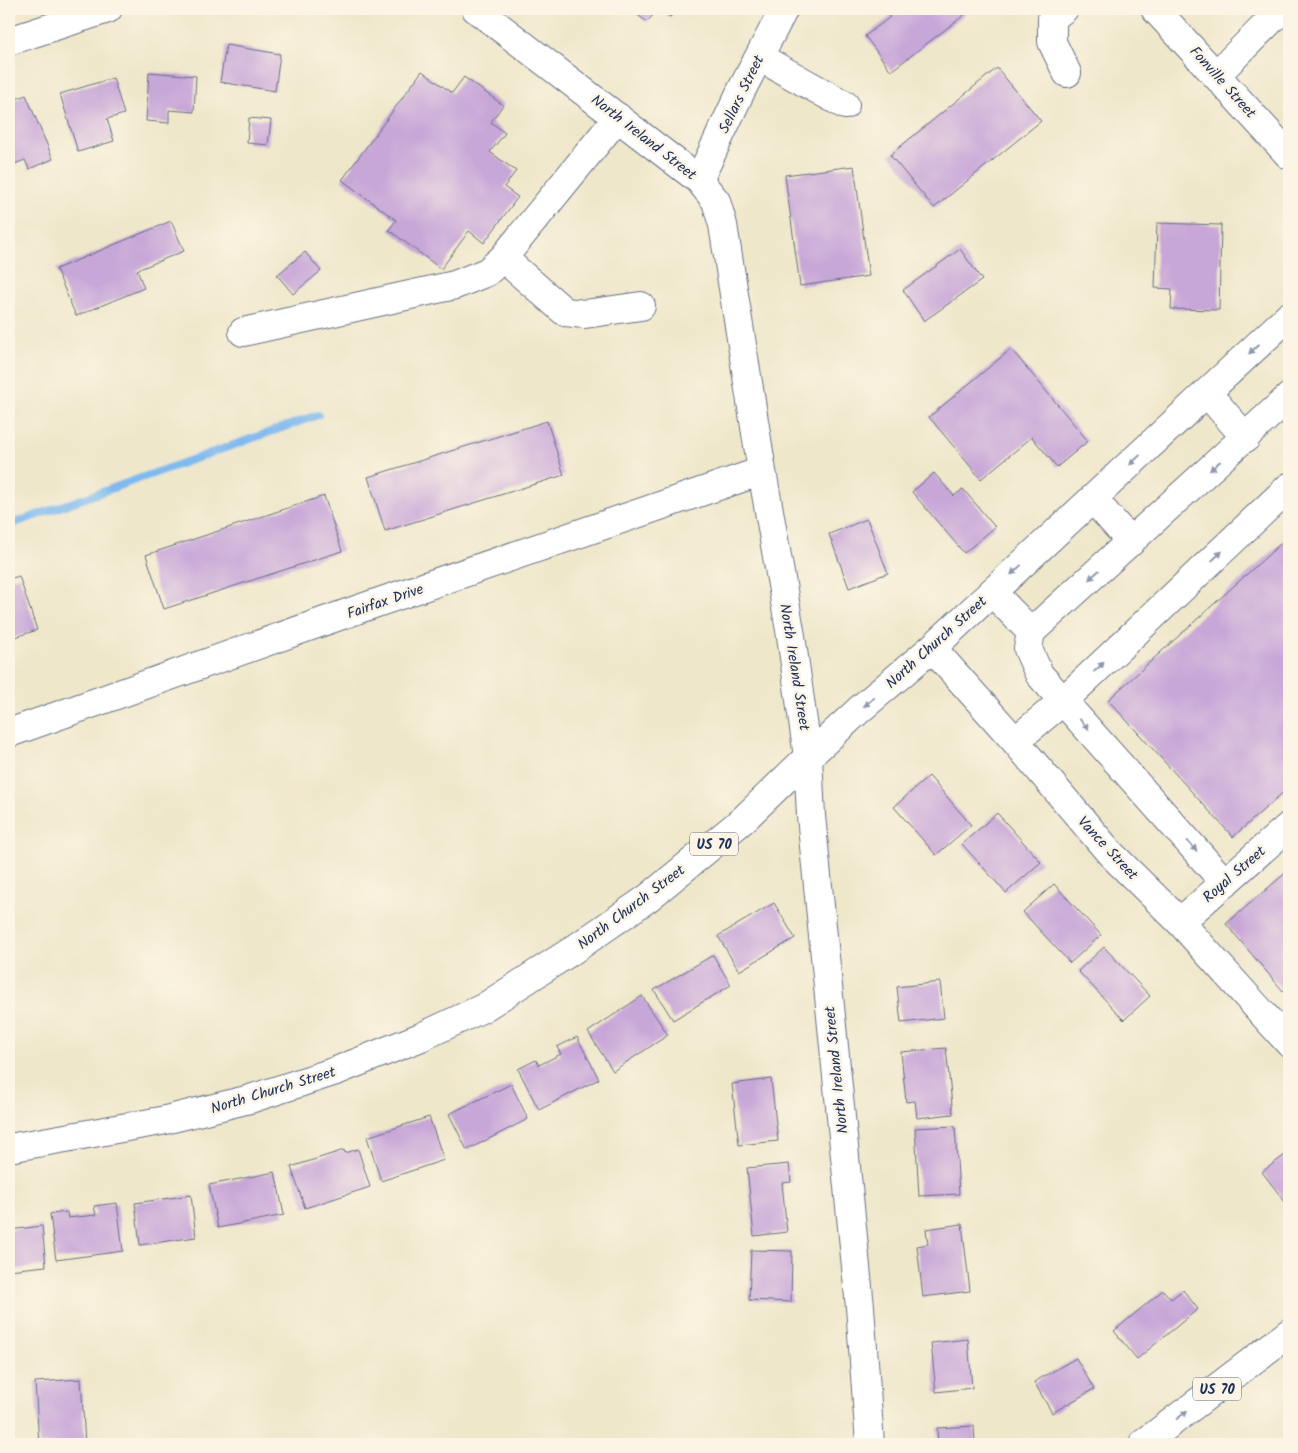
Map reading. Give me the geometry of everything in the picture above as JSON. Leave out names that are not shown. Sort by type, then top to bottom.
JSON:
[{"type":"street","points":[[9,40],[108,9]]},
{"type":"street","name":"North Ireland Street","points":[[476,9],[699,180],[716,201],[722,225],[791,636],[808,757],[811,816],[860,1307],[870,1444]]},
{"type":"street","name":"Sellars Street","points":[[699,180],[784,9]]},
{"type":"street","points":[[1064,9],[1052,18],[1052,42],[1067,73]]},
{"type":"street","name":"Fonville Street","points":[[1155,9],[1217,74],[1289,155]]},
{"type":"street","points":[[1217,74],[1282,9]]},
{"type":"street","points":[[759,56],[845,105]]},
{"type":"street","points":[[242,332],[456,285],[487,272],[503,258],[618,117]]},
{"type":"street","points":[[503,258],[565,312],[585,314],[641,306]]},
{"type":"street","name":"North Church Street","points":[[9,1148],[161,1121],[250,1099],[336,1071],[421,1037],[482,1008],[573,950],[648,898],[744,819],[808,757],[859,710],[932,648],[1289,316]]},
{"type":"street","points":[[1207,392],[1246,438]]},
{"type":"street","points":[[1225,883],[1040,674],[1028,649],[1031,632],[1289,397]]},
{"type":"street","name":"Fairfax Drive","points":[[9,733],[356,610],[762,472]]},
{"type":"street","points":[[1015,741],[1063,700],[1289,487]]},
{"type":"street","points":[[1093,499],[1131,542]]},
{"type":"street","points":[[992,592],[1031,632]]},
{"type":"street","name":"Vance Street","points":[[932,648],[1015,741],[1110,853],[1180,922],[1289,1042]]},
{"type":"street","name":"Royal Street","points":[[1180,922],[1289,826]]},
{"type":"street","name":"US 70","points":[[1143,1444],[1287,1341]]},
{"type":"building","points":[[630,9],[658,9],[647,22]]},
{"type":"building","points":[[660,9],[677,9],[670,17]]},
{"type":"building","points":[[883,9],[972,9],[891,71],[865,36],[890,17]]},
{"type":"building","points":[[226,45],[280,54],[275,91],[220,82]]},
{"type":"building","points":[[997,68],[1041,121],[934,208],[890,155]]},
{"type":"building","points":[[422,71],[452,93],[464,77],[503,105],[491,122],[505,133],[490,152],[516,171],[504,187],[518,197],[484,243],[469,231],[441,269],[389,230],[396,220],[342,180]]},
{"type":"building","points":[[149,72],[196,76],[194,112],[169,110],[169,123],[146,121]]},
{"type":"building","points":[[113,78],[124,114],[107,119],[114,141],[78,152],[60,94]]},
{"type":"building","points":[[26,95],[53,159],[29,169],[25,160],[9,166],[9,102]]},
{"type":"building","points":[[249,118],[271,120],[268,145],[247,143]]},
{"type":"building","points":[[854,166],[869,276],[800,286],[785,175]]},
{"type":"building","points":[[171,221],[184,251],[137,270],[144,288],[76,316],[56,269]]},
{"type":"building","points":[[1157,223],[1221,225],[1219,310],[1171,309],[1172,289],[1155,288]]},
{"type":"building","points":[[960,249],[982,280],[924,321],[903,290]]},
{"type":"building","points":[[305,252],[321,271],[293,294],[277,275]]},
{"type":"building","points":[[1011,349],[1088,441],[1057,467],[1032,437],[981,479],[929,417]]},
{"type":"building","points":[[547,421],[564,475],[385,531],[368,477]]},
{"type":"building","points":[[934,473],[954,496],[963,489],[995,527],[964,553],[912,492]]},
{"type":"building","points":[[324,496],[342,551],[164,609],[146,555]]},
{"type":"building","points":[[867,519],[888,573],[849,588],[829,534]]},
{"type":"building","points":[[1289,536],[1289,787],[1233,837],[1108,700]]},
{"type":"building","points":[[19,576],[37,630],[9,639],[9,579]]},
{"type":"building","points":[[929,776],[971,825],[936,855],[894,807]]},
{"type":"building","points":[[997,813],[1041,862],[1006,893],[962,844]]},
{"type":"building","points":[[1289,870],[1289,998],[1226,924]]},
{"type":"building","points":[[1054,884],[1101,935],[1070,963],[1023,912]]},
{"type":"building","points":[[774,903],[795,938],[739,971],[718,936]]},
{"type":"building","points":[[1104,947],[1150,996],[1124,1020],[1078,971]]},
{"type":"building","points":[[713,955],[731,985],[673,1020],[654,990]]},
{"type":"building","points":[[940,982],[944,1018],[901,1023],[897,987]]},
{"type":"building","points":[[642,996],[668,1035],[613,1071],[588,1032]]},
{"type":"building","points":[[577,1037],[599,1079],[539,1110],[518,1069],[536,1060],[539,1065],[561,1054],[557,1047]]},
{"type":"building","points":[[946,1048],[953,1114],[917,1118],[915,1101],[906,1102],[901,1052]]},
{"type":"building","points":[[771,1079],[778,1141],[739,1145],[732,1084]]},
{"type":"building","points":[[511,1084],[528,1119],[467,1150],[449,1114]]},
{"type":"building","points":[[429,1117],[444,1160],[381,1181],[367,1137]]},
{"type":"building","points":[[955,1126],[959,1194],[919,1196],[915,1128]]},
{"type":"building","points":[[358,1149],[370,1187],[305,1208],[291,1167],[344,1150],[345,1153]]},
{"type":"building","points":[[1289,1152],[1289,1207],[1262,1172]]},
{"type":"building","points":[[789,1164],[791,1182],[782,1183],[787,1232],[754,1236],[747,1168]]},
{"type":"building","points":[[275,1172],[284,1215],[218,1228],[209,1185]]},
{"type":"building","points":[[191,1195],[196,1237],[140,1245],[135,1203]]},
{"type":"building","points":[[117,1203],[123,1251],[56,1260],[50,1214],[67,1212],[68,1218],[96,1215],[94,1206]]},
{"type":"building","points":[[962,1224],[970,1291],[923,1297],[917,1246],[928,1244],[926,1229]]},
{"type":"building","points":[[42,1226],[46,1266],[9,1270],[9,1230]]},
{"type":"building","points":[[751,1250],[792,1251],[791,1302],[749,1300]]},
{"type":"building","points":[[1163,1290],[1171,1299],[1183,1290],[1198,1309],[1137,1359],[1114,1331]]},
{"type":"building","points":[[968,1339],[972,1388],[936,1392],[931,1343]]},
{"type":"building","points":[[1076,1358],[1094,1389],[1052,1413],[1034,1382]]},
{"type":"building","points":[[81,1379],[85,1444],[39,1444],[35,1382]]},
{"type":"building","points":[[974,1426],[975,1444],[938,1444],[937,1428]]},
{"type":"waterway","points":[[9,525],[318,415]]}]
